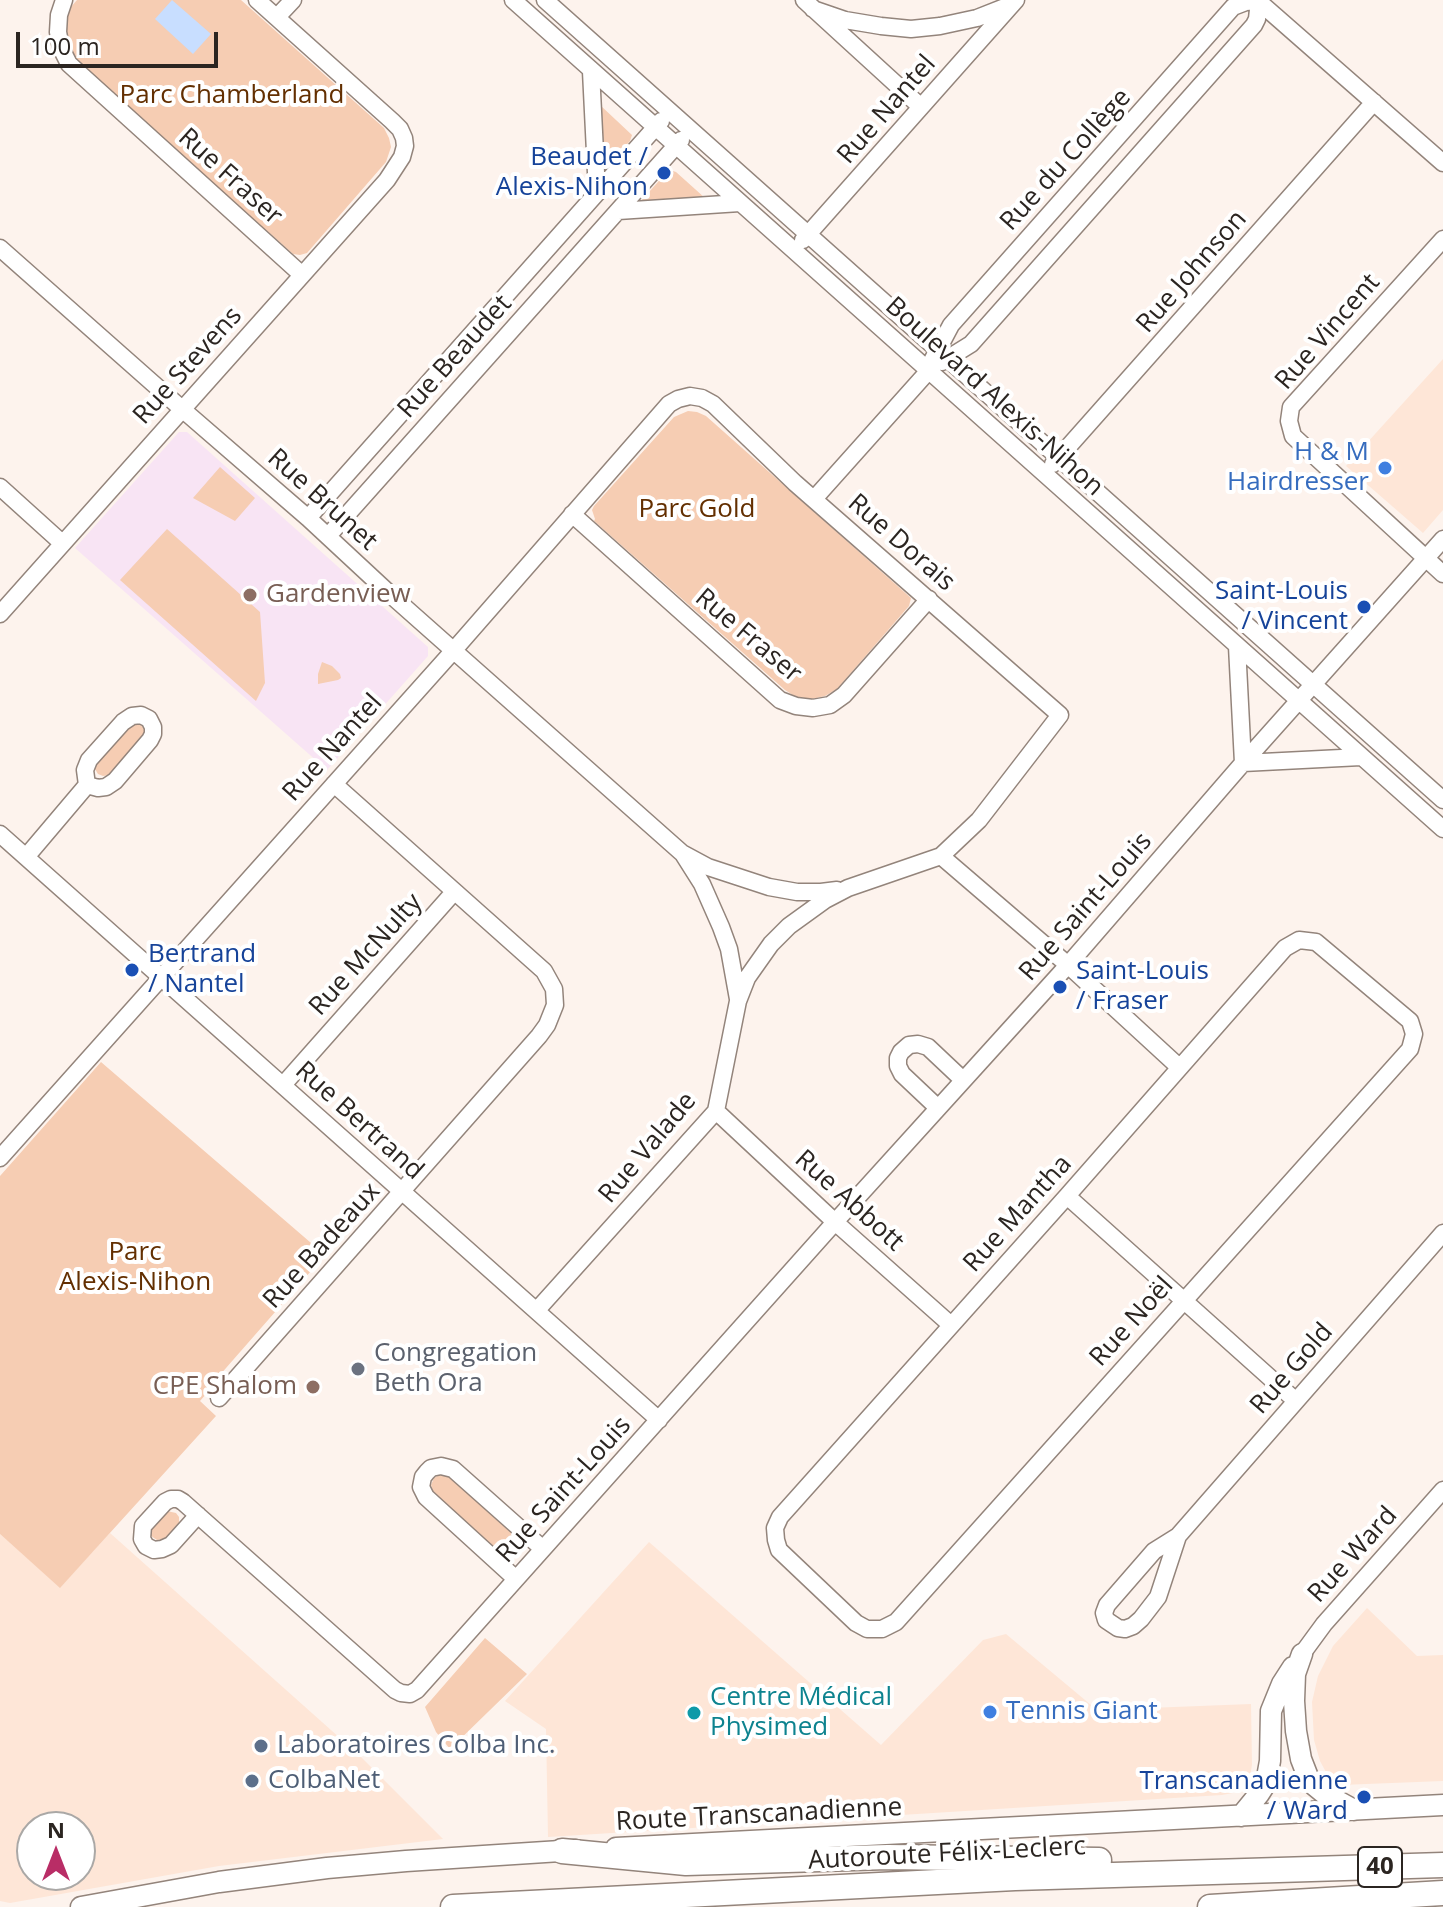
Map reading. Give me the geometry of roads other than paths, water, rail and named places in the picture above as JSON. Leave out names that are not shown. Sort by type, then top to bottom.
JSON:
[{"type":"highway","points":[[562,1851],[686,1863],[888,1857],[1120,1861],[1220,1872]]},
{"type":"highway","name":"Autoroute Félix-Leclerc","points":[[453,1907],[1015,1878],[1443,1865]]},
{"type":"highway","name":"40","points":[[1210,1907],[1443,1893]]},
{"type":"main road","points":[[1302,1654],[1295,1674],[1294,1701],[1298,1747],[1304,1769],[1320,1790],[1354,1810]]},
{"type":"main road","points":[[1241,1816],[1266,1783],[1273,1705],[1282,1684],[1302,1654]]},
{"type":"main road","name":"Route Transcanadienne","points":[[81,1907],[290,1873],[406,1861],[1443,1805]]},
{"type":"street","name":"Rue Fraser","points":[[64,0],[58,32],[69,64],[301,274]]},
{"type":"street","points":[[257,0],[277,17],[293,0]]},
{"type":"street","name":"Boulevard Alexis-Nihon","points":[[513,0],[1443,829]]},
{"type":"street","name":"Boulevard Alexis-Nihon","points":[[545,0],[1443,800]]},
{"type":"street","points":[[1258,0],[1443,163]]},
{"type":"street","name":"Rue du Collège","points":[[814,499],[943,354],[951,325],[1233,7],[1258,0],[1254,25],[971,344],[943,354]]},
{"type":"street","points":[[808,4],[845,20],[911,29],[977,18],[1014,2]]},
{"type":"street","name":"Rue Nantel","points":[[793,251],[1014,2]]},
{"type":"street","points":[[808,4],[921,107]]},
{"type":"street","name":"Rue Stevens","points":[[0,614],[387,180],[402,157],[405,146],[400,129],[277,17]]},
{"type":"street","points":[[591,71],[597,193]]},
{"type":"street","name":"Rue Johnson","points":[[1044,474],[1374,102]]},
{"type":"street","name":"Rue Beaudet","points":[[308,518],[671,111]]},
{"type":"street","name":"Rue Beaudet","points":[[328,536],[691,129]]},
{"type":"street","points":[[618,211],[740,203]]},
{"type":"street","name":"Rue Vincent","points":[[1443,239],[1291,407],[1289,421],[1293,436],[1443,574]]},
{"type":"street","name":"Rue Brunet","points":[[0,248],[308,518],[682,853],[708,867],[769,887],[797,892],[848,888]]},
{"type":"street","name":"Rue Nantel","points":[[0,1158],[454,650],[669,404],[690,396],[713,404]]},
{"type":"street","name":"Rue Dorais","points":[[713,404],[814,499],[1060,715]]},
{"type":"street","points":[[0,487],[62,543]]},
{"type":"street","name":"Rue Fraser","points":[[572,514],[780,700],[796,706],[813,708],[830,705],[844,695],[929,599]]},
{"type":"street","name":"Rue Saint-Louis","points":[[198,1515],[401,1693],[410,1694],[417,1690],[1068,965],[1443,539]]},
{"type":"street","points":[[1237,646],[1243,763],[1361,757]]},
{"type":"street","points":[[26,857],[87,785],[85,770],[89,760],[123,722],[132,716],[141,715],[149,719],[153,727],[150,740],[115,781],[106,787],[87,785]]},
{"type":"street","name":"Rue Valade","points":[[537,1310],[716,1111],[738,1001],[747,978],[771,944],[811,909],[848,888],[941,856],[979,820],[1060,715]]},
{"type":"street","points":[[334,784],[454,892]]},
{"type":"street","name":"Rue Bertrand","points":[[0,834],[659,1420]]},
{"type":"street","name":"Rue Brunet","points":[[682,853],[702,884],[721,927],[729,949],[738,1001]]},
{"type":"street","points":[[941,856],[1068,965],[1179,1067]]},
{"type":"street","name":"Rue Badeaux","points":[[219,1398],[547,1025],[555,996],[544,971],[454,892]]},
{"type":"street","name":"Rue McNulty","points":[[283,1085],[454,892]]},
{"type":"street","name":"Rue Mantha","points":[[776,1540],[775,1528],[780,1517],[1285,948],[1299,940],[1316,942]]},
{"type":"street","name":"Rue Noël","points":[[776,1540],[779,1550],[856,1623],[867,1629],[882,1629],[896,1622],[1410,1049],[1414,1034],[1410,1021],[1316,942]]},
{"type":"street","points":[[938,1108],[902,1074],[898,1066],[901,1052],[909,1045],[928,1047],[963,1080]]},
{"type":"street","name":"Rue Abbott","points":[[716,1111],[951,1325]]},
{"type":"street","points":[[1067,1196],[1296,1401]]},
{"type":"street","name":"Rue Gold","points":[[1178,1536],[1158,1597],[1141,1619],[1125,1629],[1106,1620],[1104,1613],[1107,1605],[1154,1551],[1178,1536],[1443,1233]]},
{"type":"street","points":[[516,1579],[426,1497],[421,1487],[427,1472],[441,1466],[453,1469],[543,1549]]},
{"type":"street","name":"Rue Ward","points":[[1302,1654],[1324,1624],[1443,1490]]},
{"type":"water","points":[[172,0],[211,34],[193,54],[155,19]]},
{"type":"place","name":"Beaudet / Alexis-Nihon","points":[[664,173]]},
{"type":"place","name":"H & M Hairdresser","points":[[1385,468]]},
{"type":"place","name":"Gardenview","points":[[250,595]]},
{"type":"place","name":"Saint-Louis / Vincent","points":[[1364,607]]},
{"type":"place","name":"Bertrand / Nantel","points":[[132,970]]},
{"type":"place","name":"Saint-Louis / Fraser","points":[[1060,987]]},
{"type":"place","name":"Congregation Beth Ora","points":[[358,1369]]},
{"type":"place","name":"CPE Shalom","points":[[313,1387]]},
{"type":"place","name":"Tennis Giant","points":[[990,1712]]},
{"type":"place","name":"Centre Médical Physimed","points":[[694,1713]]},
{"type":"place","name":"Laboratoires Colba Inc.","points":[[261,1746]]},
{"type":"place","name":"ColbaNet","points":[[252,1781]]},
{"type":"place","name":"Transcanadienne / Ward","points":[[1364,1797]]},
{"type":"park label","name":"Parc Chamberland","points":[[232,96]]},
{"type":"park label","name":"Parc Gold","points":[[697,510]]},
{"type":"park label","name":"Parc Alexis-Nihon","points":[[135,1268]]}]
